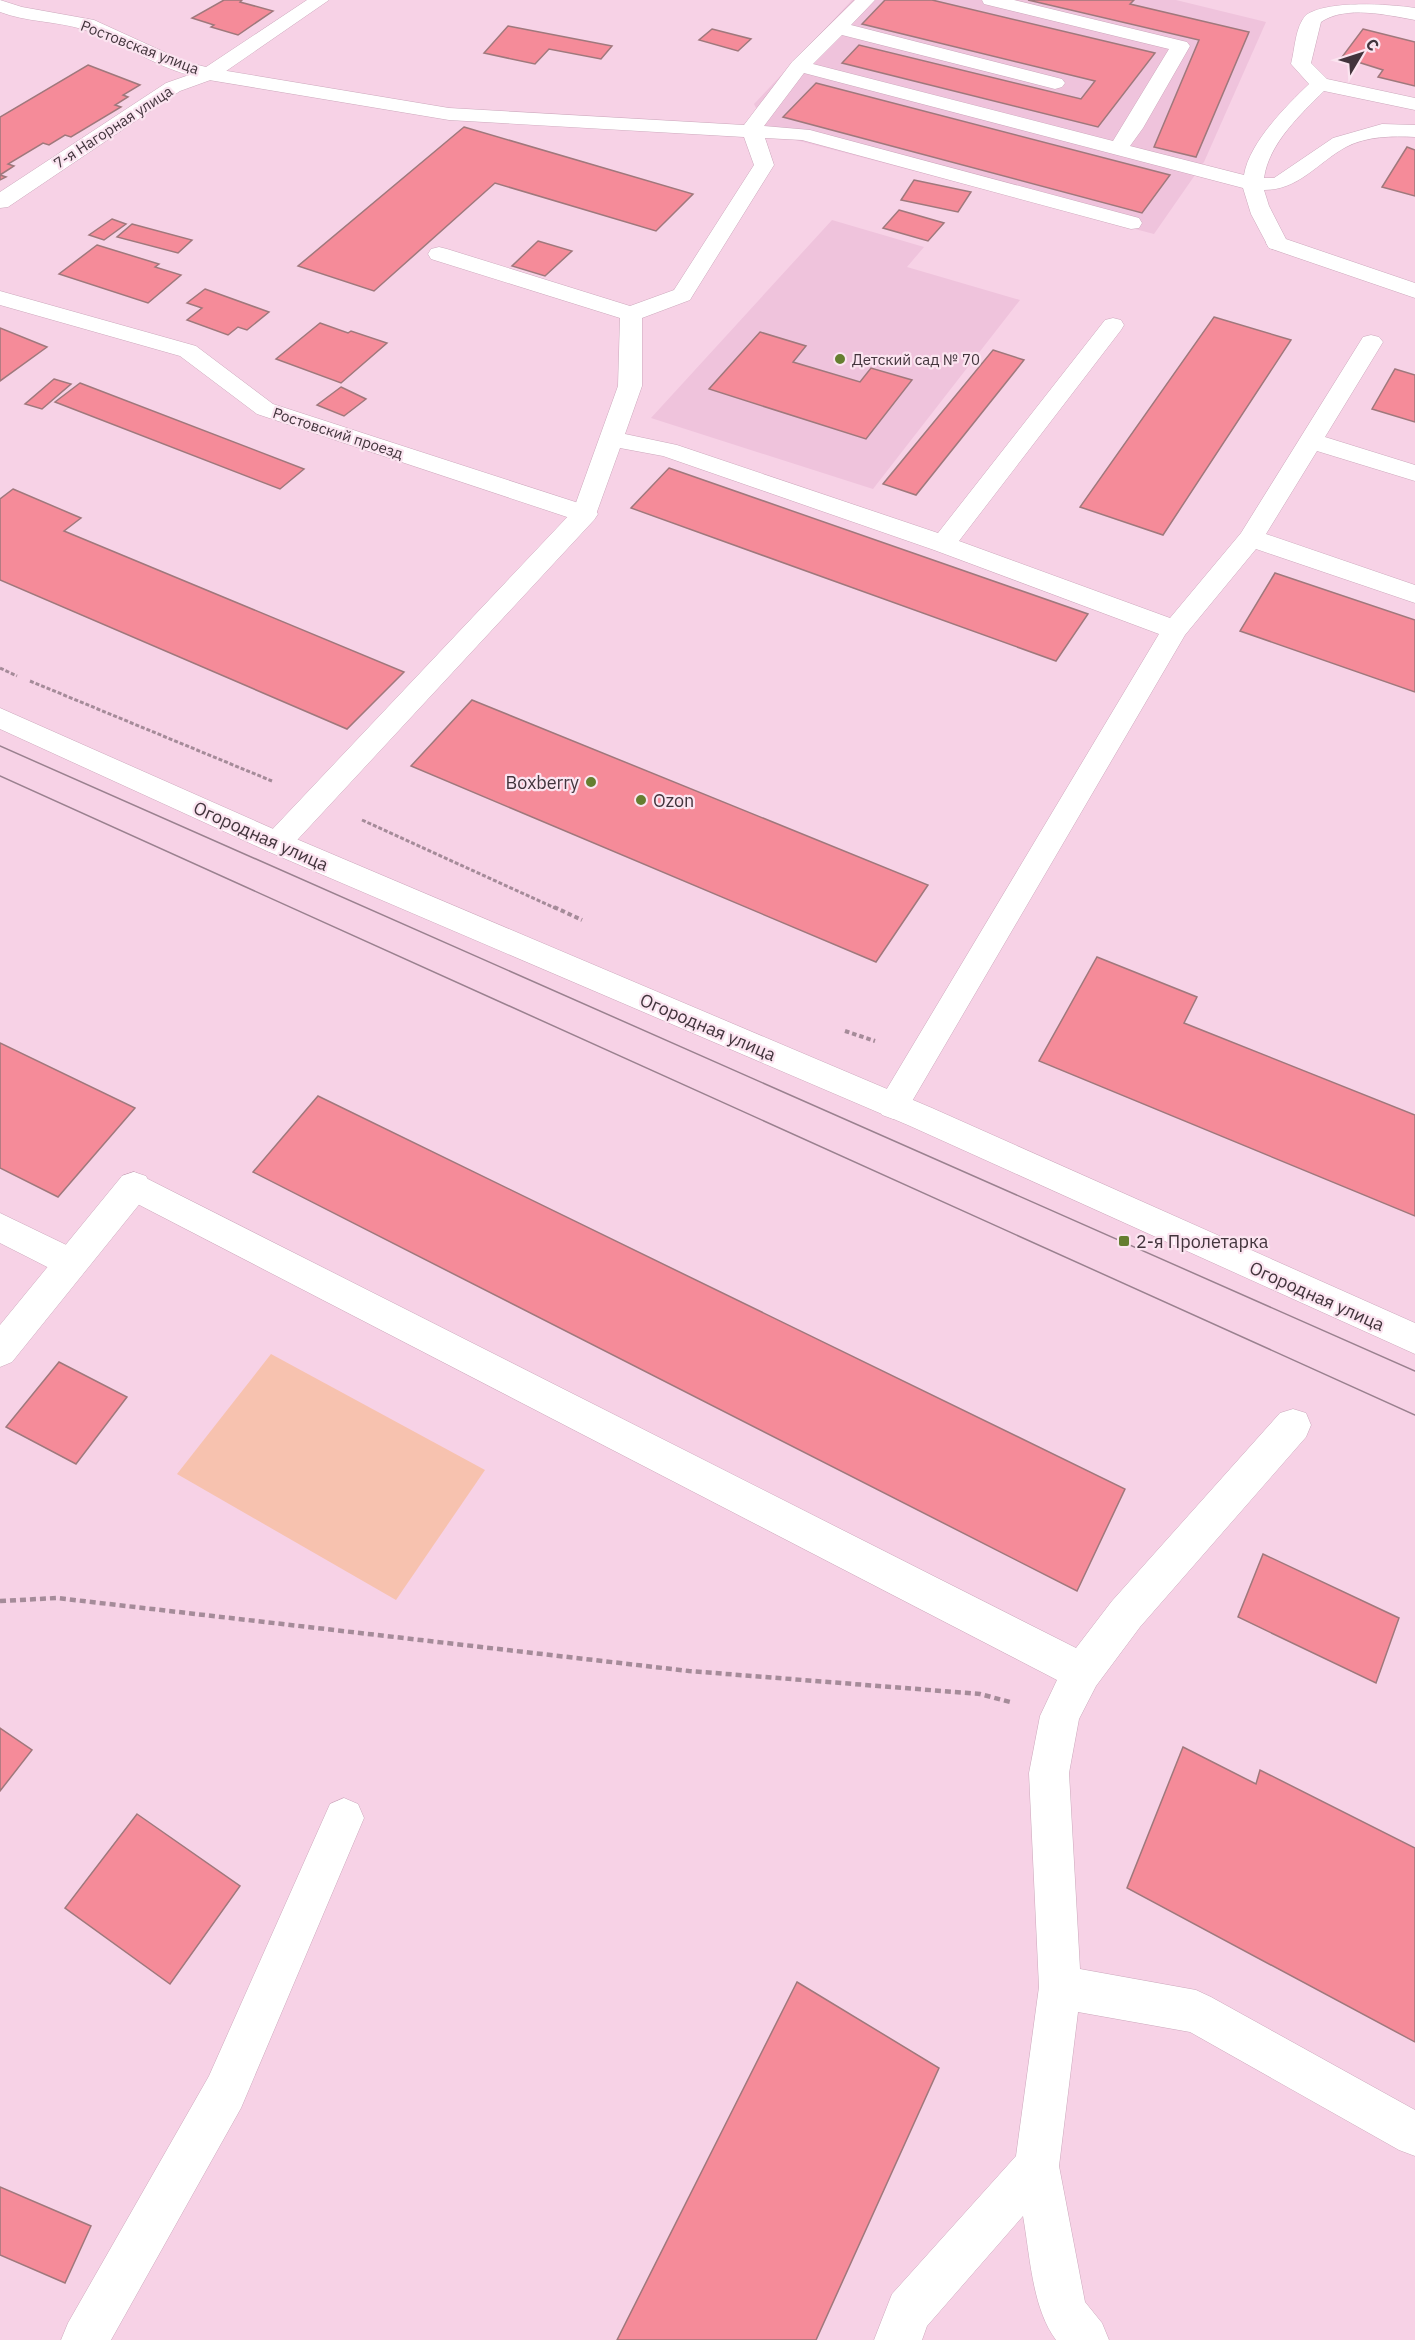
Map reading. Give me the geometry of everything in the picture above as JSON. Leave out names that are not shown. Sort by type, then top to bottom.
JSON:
[{"type":"street","name":"7-я Нагорная улица","points":[[0,202],[173,87],[209,74],[320,0]]},
{"type":"street","points":[[439,254],[631,314],[682,295],[764,165],[751,129],[799,66],[866,0]]},
{"type":"street","points":[[991,0],[1180,46],[1133,128],[1117,150]]},
{"type":"street","name":"Ростовская улица","points":[[0,5],[18,12],[87,24],[179,66],[209,74],[449,114],[711,129],[751,129],[803,134],[1131,223]]},
{"type":"street","points":[[1415,14],[1364,5],[1331,5],[1313,18],[1300,64],[1320,84],[1415,104]]},
{"type":"street","points":[[838,28],[1055,83]]},
{"type":"street","points":[[799,66],[1253,184],[1280,184],[1340,142],[1382,130],[1415,131]]},
{"type":"street","points":[[1320,84],[1303,100],[1258,158],[1253,184],[1260,210],[1277,243],[1415,291]]},
{"type":"street","name":"Ростовский проезд","points":[[0,298],[188,351],[265,409],[585,514]]},
{"type":"street","points":[[277,843],[585,514],[630,386],[631,314]]},
{"type":"street","points":[[943,544],[1113,325]]},
{"type":"street","points":[[893,1106],[1175,630],[1251,538],[1371,342]]},
{"type":"street","points":[[611,439],[668,450],[943,544],[1175,630]]},
{"type":"street","points":[[1311,441],[1415,473]]},
{"type":"street","points":[[1251,538],[1415,594]]},
{"type":"street","name":"Огородная улица","points":[[0,718],[277,843],[921,1117],[1415,1339]]},
{"type":"street","points":[[0,1351],[134,1186],[1082,1672]]},
{"type":"street","points":[[0,1227],[71,1263]]},
{"type":"street","points":[[1085,2340],[1064,2312],[1037,2166],[1060,1987],[1049,1773],[1060,1716],[1082,1672],[1126,1614],[1293,1425]]},
{"type":"street","points":[[85,2340],[225,2092],[344,1818]]},
{"type":"street","points":[[1060,1987],[1196,2012],[1415,2134]]},
{"type":"street","points":[[898,2340],[909,2311],[1037,2166]]},
{"type":"path","points":[[0,668],[317,800],[590,923]]},
{"type":"path","points":[[843,1030],[922,1056]]},
{"type":"path","points":[[0,1601],[57,1598],[689,1671],[980,1694],[1060,1716]]},
{"type":"shaded area","points":[[852,0],[1176,0],[1266,22],[1204,162],[1154,234],[769,133],[754,104]]},
{"type":"shaded area","name":"Детский сад № 70","points":[[832,220],[924,247],[907,267],[1020,300],[873,489],[651,418]]},
{"type":"shaded area","points":[[271,1354],[485,1470],[396,1600],[177,1474]]},
{"type":"building","points":[[224,0],[242,0],[240,2],[273,11],[238,35],[211,27],[214,25],[192,18]]},
{"type":"building","points":[[885,0],[932,0],[1155,53],[1098,127],[842,63],[859,45],[1081,99],[1095,81],[862,24]]},
{"type":"building","points":[[1028,0],[1134,0],[1130,4],[1249,32],[1196,157],[1154,147],[1199,40]]},
{"type":"building","points":[[508,26],[612,46],[601,59],[549,49],[535,64],[484,53]]},
{"type":"building","points":[[712,29],[751,39],[738,51],[699,40]]},
{"type":"building","points":[[1363,29],[1415,42],[1415,86],[1378,77],[1383,70],[1342,57]]},
{"type":"building","points":[[88,65],[140,85],[123,95],[128,97],[115,105],[121,107],[71,137],[65,135],[49,145],[43,143],[8,164],[14,166],[0,175],[0,117]]},
{"type":"building","points":[[816,83],[1170,175],[1142,213],[783,117]]},
{"type":"building","points":[[464,127],[693,194],[656,231],[495,183],[374,291],[298,266]]},
{"type":"building","points":[[1407,147],[1415,150],[1415,196],[1382,187]]},
{"type":"building","points":[[914,180],[971,192],[958,212],[901,200]]},
{"type":"building","points":[[899,210],[944,223],[928,241],[883,228]]},
{"type":"building","points":[[112,219],[126,224],[104,240],[89,235]]},
{"type":"building","points":[[132,224],[192,240],[178,253],[117,237]]},
{"type":"building","points":[[538,241],[572,251],[545,276],[512,266]]},
{"type":"building","points":[[97,245],[159,264],[155,267],[181,275],[148,303],[59,274]]},
{"type":"building","points":[[205,289],[269,312],[247,330],[238,327],[228,335],[187,320],[202,308],[187,303]]},
{"type":"building","points":[[1214,317],[1291,340],[1163,535],[1080,507]]},
{"type":"building","points":[[320,323],[387,343],[341,383],[276,359]]},
{"type":"building","points":[[0,328],[47,347],[0,381]]},
{"type":"building","points":[[760,332],[806,346],[793,362],[860,382],[871,368],[912,380],[866,439],[709,389]]},
{"type":"building","points":[[993,350],[1024,360],[916,495],[883,484]]},
{"type":"building","points":[[1395,369],[1415,375],[1415,422],[1372,409]]},
{"type":"building","points":[[54,379],[71,384],[42,409],[25,404]]},
{"type":"building","points":[[80,383],[304,469],[280,489],[55,402]]},
{"type":"building","points":[[341,387],[366,399],[344,416],[317,405]]},
{"type":"building","points":[[669,468],[1088,614],[1056,661],[631,508]]},
{"type":"building","points":[[13,489],[81,518],[64,531],[404,672],[347,729],[0,580],[0,499]]},
{"type":"building","points":[[1275,573],[1415,620],[1415,692],[1240,631]]},
{"type":"building","points":[[472,700],[928,885],[876,962],[411,766]]},
{"type":"building","points":[[1097,957],[1197,997],[1184,1023],[1415,1115],[1415,1216],[1039,1061]]},
{"type":"building","points":[[0,1043],[135,1108],[58,1197],[0,1168]]},
{"type":"building","points":[[318,1096],[1125,1489],[1077,1591],[253,1172]]},
{"type":"building","points":[[59,1362],[127,1397],[76,1464],[6,1427]]},
{"type":"building","points":[[1263,1554],[1399,1618],[1376,1683],[1238,1617]]},
{"type":"building","points":[[0,1728],[32,1750],[0,1791]]},
{"type":"building","points":[[1183,1747],[1256,1784],[1260,1770],[1415,1848],[1415,2042],[1127,1888]]},
{"type":"building","points":[[137,1814],[240,1886],[170,1984],[65,1908]]},
{"type":"building","points":[[797,1982],[939,2068],[816,2340],[617,2340]]},
{"type":"building","points":[[0,2187],[91,2226],[65,2283],[0,2255]]},
{"type":"tram line","points":[[0,746],[1415,1371]]},
{"type":"tram line","points":[[0,776],[1415,1415]]},
{"type":"place","name":"Детский сад № 70","points":[[840,359]]},
{"type":"place","name":"Boxberry","points":[[591,782]]},
{"type":"place","name":"Ozon","points":[[641,800]]},
{"type":"place","name":"2-я Пролетарка","points":[[1124,1241]]}]
